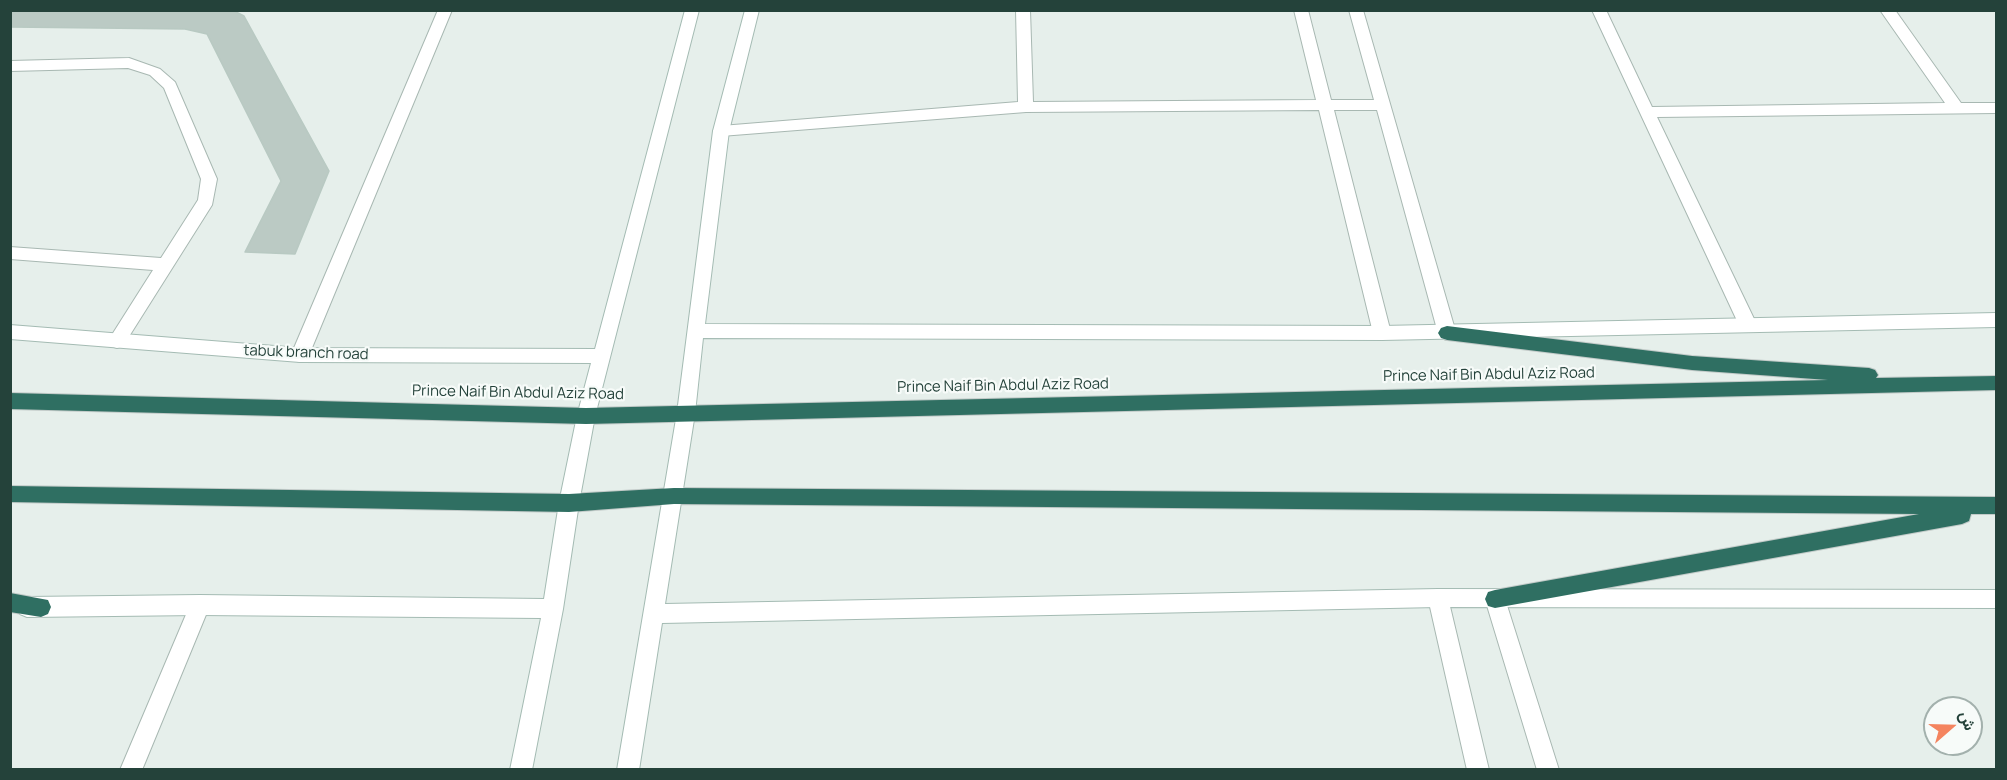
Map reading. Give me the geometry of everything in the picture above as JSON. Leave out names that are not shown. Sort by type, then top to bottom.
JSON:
[{"type":"highway","points":[[1447,333],[1692,363],[1989,383]]},
{"type":"highway","name":"Prince Naif Bin Abdul Aziz Road","points":[[10,401],[585,416],[1989,383]]},
{"type":"highway","points":[[10,494],[569,503],[674,496],[1996,508]]},
{"type":"highway","points":[[1495,599],[1996,508]]},
{"type":"main road","points":[[300,355],[445,10]]},
{"type":"main road","points":[[521,770],[553,609],[585,416],[692,10]]},
{"type":"main road","points":[[628,770],[674,496],[721,131],[752,10]]},
{"type":"main road","points":[[1023,10],[1026,107]]},
{"type":"main road","points":[[1301,10],[1382,333]]},
{"type":"main road","points":[[1356,10],[1447,333]]},
{"type":"main road","points":[[1599,10],[1748,325]]},
{"type":"main road","points":[[1887,10],[1956,108]]},
{"type":"main road","points":[[10,66],[129,63],[155,72],[170,86],[209,179],[206,201],[117,340]]},
{"type":"main road","points":[[721,131],[1026,107],[1382,105]]},
{"type":"main road","points":[[1647,112],[1996,108]]},
{"type":"main road","points":[[10,253],[166,265]]},
{"type":"main road","points":[[695,331],[1447,333],[1996,320]]},
{"type":"main road","name":"tabuk branch road","points":[[10,332],[300,355],[602,356]]},
{"type":"main road","points":[[655,614],[1438,598],[1996,599]]},
{"type":"main road","points":[[1438,598],[1478,770]]},
{"type":"main road","points":[[1495,599],[1548,770]]},
{"type":"main road","points":[[10,604],[41,607],[200,605],[553,609]]},
{"type":"main road","points":[[131,770],[200,605]]},
{"type":"building","points":[[10,10],[232,10],[244,16],[329,171],[295,254],[245,252],[281,181],[207,34],[185,29],[10,27]]}]
